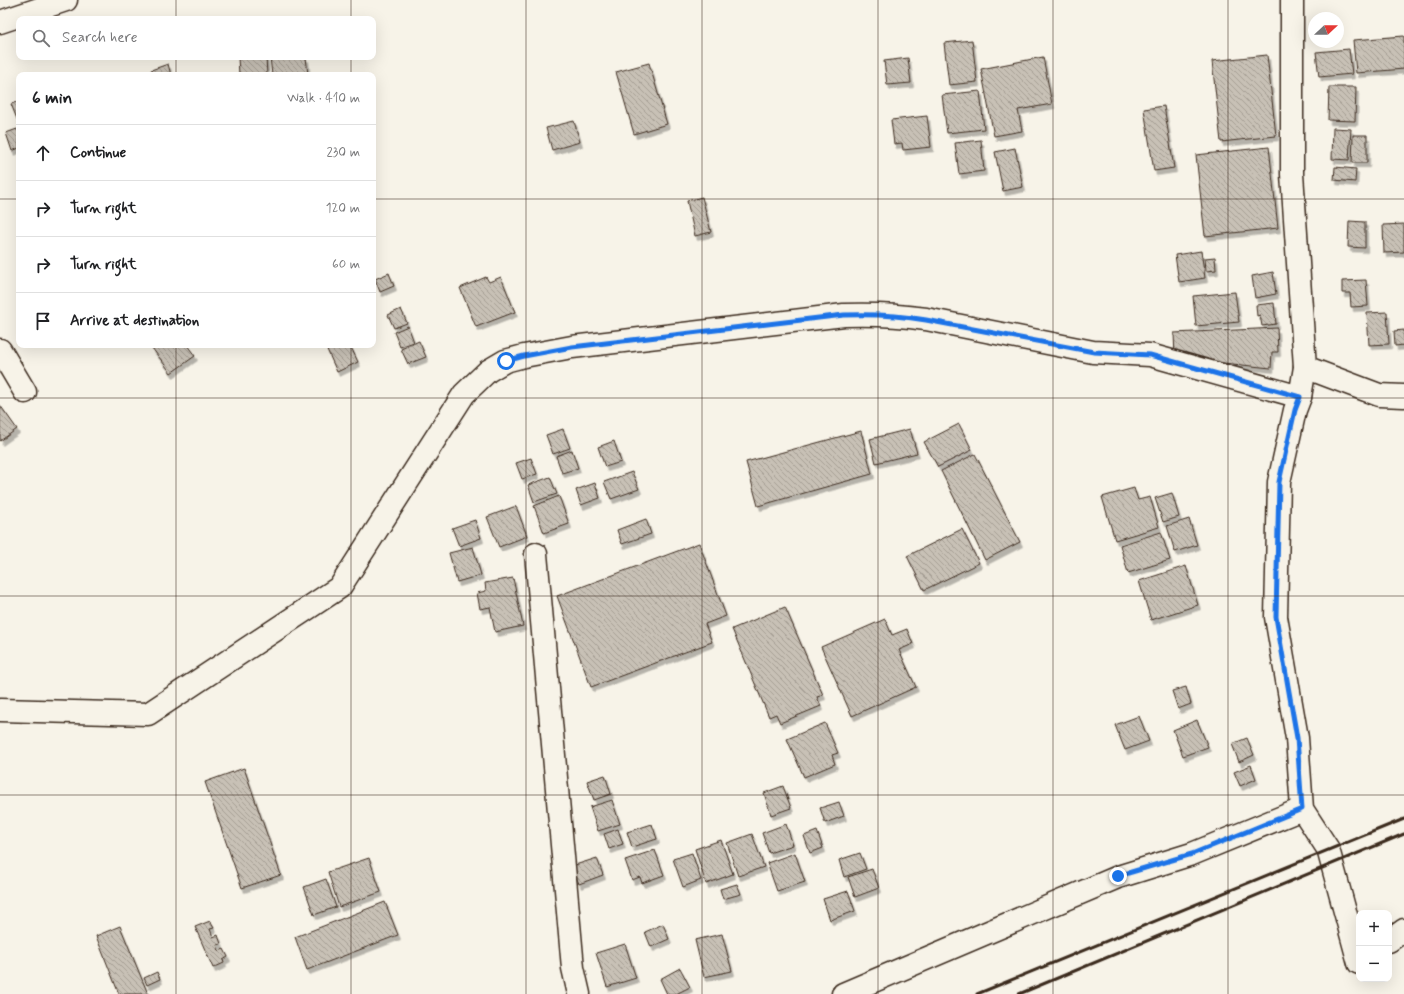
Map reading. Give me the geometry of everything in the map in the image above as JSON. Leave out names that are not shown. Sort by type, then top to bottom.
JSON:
[{"type":"street","points":[[18,16],[66,0]]},
{"type":"street","points":[[1292,0],[1292,174],[1305,367],[1300,397],[1295,410],[1279,482],[1276,617],[1297,738],[1302,809],[1328,849],[1356,952]]},
{"type":"street","points":[[0,22],[16,17]]},
{"type":"street","points":[[0,710],[148,714],[340,587],[464,394],[488,371],[506,361],[524,356],[580,346],[844,315],[873,314],[926,320],[1094,352],[1150,355],[1300,397]]},
{"type":"street","points":[[0,350],[25,392]]},
{"type":"street","points":[[1305,367],[1379,395],[1404,396]]},
{"type":"street","points":[[536,554],[573,968],[579,994]]},
{"type":"street","points":[[843,994],[1118,876],[1192,854],[1302,809]]},
{"type":"street","points":[[1392,940],[1404,930]]},
{"type":"building","points":[[1404,36],[1404,69],[1356,73],[1353,40]]},
{"type":"building","points":[[972,40],[977,82],[949,85],[944,43]]},
{"type":"building","points":[[1349,49],[1352,74],[1319,77],[1316,52]]},
{"type":"building","points":[[1267,55],[1276,136],[1221,142],[1212,61]]},
{"type":"building","points":[[1043,57],[1052,104],[1018,110],[1022,131],[994,136],[981,69]]},
{"type":"building","points":[[908,58],[911,83],[887,85],[884,61]]},
{"type":"building","points":[[238,60],[266,60],[267,72],[239,72]]},
{"type":"building","points":[[270,60],[306,60],[308,72],[272,72]]},
{"type":"building","points":[[649,63],[667,124],[634,134],[616,72]]},
{"type":"building","points":[[168,64],[170,72],[151,72],[151,70]]},
{"type":"building","points":[[1329,87],[1356,87],[1355,121],[1328,120]]},
{"type":"building","points":[[980,91],[984,129],[947,133],[942,95]]},
{"type":"building","points":[[16,102],[16,116],[11,104]]},
{"type":"building","points":[[1164,106],[1174,168],[1154,171],[1144,109]]},
{"type":"building","points":[[927,116],[931,147],[903,150],[902,143],[894,144],[891,120]]},
{"type":"building","points":[[574,121],[580,142],[552,150],[546,128]]},
{"type":"building","points":[[1333,128],[1351,129],[1349,160],[1332,159]]},
{"type":"building","points":[[16,129],[16,149],[12,151],[6,133]]},
{"type":"building","points":[[1353,135],[1367,135],[1367,163],[1352,163]]},
{"type":"building","points":[[981,140],[984,171],[959,174],[955,143]]},
{"type":"building","points":[[1269,147],[1278,228],[1205,236],[1196,155]]},
{"type":"building","points":[[1015,148],[1023,187],[1003,191],[995,152]]},
{"type":"building","points":[[1335,167],[1356,169],[1355,182],[1334,180]]},
{"type":"building","points":[[702,197],[711,232],[695,236],[687,201]]},
{"type":"building","points":[[1349,221],[1365,222],[1365,248],[1348,247]]},
{"type":"building","points":[[1404,224],[1404,252],[1384,253],[1383,225]]},
{"type":"building","points":[[1201,251],[1205,278],[1179,282],[1175,255]]},
{"type":"building","points":[[1215,257],[1216,270],[1206,271],[1205,258]]},
{"type":"building","points":[[1273,272],[1276,294],[1255,298],[1252,276]]},
{"type":"building","points":[[389,273],[394,286],[380,292],[376,279]]},
{"type":"building","points":[[486,277],[489,282],[501,277],[515,312],[476,327],[460,288]]},
{"type":"building","points":[[1366,280],[1368,306],[1351,307],[1350,293],[1342,293],[1342,281]]},
{"type":"building","points":[[1235,292],[1239,322],[1196,326],[1193,296]]},
{"type":"building","points":[[1274,303],[1276,324],[1262,326],[1260,315],[1257,316],[1256,305]]},
{"type":"building","points":[[401,309],[407,323],[394,328],[388,315]]},
{"type":"building","points":[[1387,312],[1389,344],[1369,345],[1367,313]]},
{"type":"building","points":[[408,326],[414,342],[400,347],[394,332]]},
{"type":"building","points":[[1277,328],[1278,352],[1272,352],[1271,368],[1175,358],[1174,333]]},
{"type":"building","points":[[1404,330],[1404,345],[1395,346],[1394,331]]},
{"type":"building","points":[[419,341],[426,357],[408,364],[401,349]]},
{"type":"building","points":[[152,348],[189,348],[195,356],[171,373]]},
{"type":"building","points":[[326,348],[351,348],[358,362],[337,372]]},
{"type":"building","points":[[0,405],[17,429],[0,441]]},
{"type":"building","points":[[959,424],[972,450],[938,467],[924,442]]},
{"type":"building","points":[[563,429],[570,448],[553,454],[546,435]]},
{"type":"building","points":[[910,429],[917,453],[876,463],[870,439]]},
{"type":"building","points":[[861,431],[872,474],[758,506],[746,462]]},
{"type":"building","points":[[614,441],[621,462],[605,467],[598,447]]},
{"type":"building","points":[[572,450],[578,468],[562,473],[556,456]]},
{"type":"building","points":[[975,454],[1020,542],[985,560],[941,471]]},
{"type":"building","points":[[531,458],[537,474],[522,479],[516,463]]},
{"type":"building","points":[[632,472],[639,489],[611,499],[604,482]]},
{"type":"building","points":[[550,477],[557,494],[534,502],[528,485]]},
{"type":"building","points":[[595,483],[600,498],[581,505],[576,490]]},
{"type":"building","points":[[1134,488],[1138,500],[1150,497],[1159,527],[1115,540],[1102,497]]},
{"type":"building","points":[[1172,493],[1179,517],[1163,522],[1155,498]]},
{"type":"building","points":[[559,496],[569,524],[544,533],[534,506]]},
{"type":"building","points":[[516,506],[527,536],[499,547],[487,517]]},
{"type":"building","points":[[646,519],[651,534],[622,544],[617,530]]},
{"type":"building","points":[[1189,519],[1197,545],[1175,552],[1167,526]]},
{"type":"building","points":[[475,520],[481,538],[459,546],[452,528]]},
{"type":"building","points":[[962,529],[979,563],[924,590],[907,556]]},
{"type":"building","points":[[1161,532],[1170,560],[1128,573],[1120,545]]},
{"type":"building","points":[[699,543],[726,616],[705,624],[712,642],[591,687],[557,596]]},
{"type":"building","points":[[473,547],[481,575],[457,582],[449,553]]},
{"type":"building","points":[[1186,566],[1198,605],[1151,620],[1139,581]]},
{"type":"building","points":[[513,578],[523,626],[495,632],[490,607],[480,609],[477,593],[486,591],[485,583]]},
{"type":"building","points":[[785,607],[823,695],[817,697],[821,706],[780,723],[776,714],[769,717],[732,629]]},
{"type":"building","points":[[885,619],[892,635],[907,629],[913,644],[899,650],[916,687],[852,716],[821,647]]},
{"type":"building","points":[[1186,687],[1191,704],[1178,709],[1172,691]]},
{"type":"building","points":[[1139,716],[1149,741],[1125,750],[1115,725]]},
{"type":"building","points":[[1197,720],[1208,747],[1183,756],[1173,730]]},
{"type":"building","points":[[825,723],[838,753],[832,755],[835,764],[804,777],[787,739]]},
{"type":"building","points":[[1247,738],[1254,755],[1239,762],[1232,744]]},
{"type":"building","points":[[1251,765],[1256,779],[1240,786],[1234,772]]},
{"type":"building","points":[[244,768],[281,875],[242,888],[205,782]]},
{"type":"building","points":[[605,775],[611,794],[594,800],[587,781]]},
{"type":"building","points":[[783,786],[791,808],[771,815],[764,793]]},
{"type":"building","points":[[612,800],[620,824],[598,831],[590,807]]},
{"type":"building","points":[[839,802],[844,816],[825,823],[820,808]]},
{"type":"building","points":[[652,824],[657,839],[632,847],[627,832]]},
{"type":"building","points":[[786,824],[793,845],[769,853],[762,833]]},
{"type":"building","points":[[618,829],[623,844],[609,849],[604,834]]},
{"type":"building","points":[[817,831],[823,848],[810,853],[804,836]]},
{"type":"building","points":[[752,834],[764,867],[738,876],[727,843]]},
{"type":"building","points":[[721,840],[733,874],[706,884],[695,849]]},
{"type":"building","points":[[655,850],[664,875],[642,883],[640,877],[632,880],[625,860]]},
{"type":"building","points":[[692,853],[701,880],[683,887],[673,859]]},
{"type":"building","points":[[795,853],[805,882],[777,891],[767,863]]},
{"type":"building","points":[[860,853],[866,869],[844,877],[839,860]]},
{"type":"building","points":[[369,858],[381,892],[339,907],[328,872]]},
{"type":"building","points":[[597,858],[603,875],[579,884],[572,866]]},
{"type":"building","points":[[872,869],[879,888],[855,897],[848,877]]},
{"type":"building","points":[[326,879],[336,907],[314,915],[304,887]]},
{"type":"building","points":[[737,884],[741,894],[723,899],[720,889]]},
{"type":"building","points":[[848,891],[855,911],[830,920],[823,899]]},
{"type":"building","points":[[385,902],[398,935],[307,970],[295,937]]},
{"type":"building","points":[[210,921],[214,928],[210,929],[213,937],[218,935],[221,944],[217,945],[219,951],[224,949],[228,957],[223,960],[224,963],[213,968],[195,927]]},
{"type":"building","points":[[663,924],[669,939],[651,947],[645,932]]},
{"type":"building","points":[[120,926],[148,994],[119,994],[96,936]]},
{"type":"building","points":[[722,934],[732,971],[704,977],[695,940]]},
{"type":"building","points":[[625,944],[636,978],[607,987],[596,953]]},
{"type":"building","points":[[680,968],[690,987],[676,994],[667,994],[660,979]]},
{"type":"building","points":[[157,972],[160,979],[147,985],[144,978]]},
{"type":"railway","points":[[977,994],[1404,819]]},
{"type":"railway","points":[[1019,994],[1404,834]]},
{"type":"route","points":[[506,361],[572,347],[844,315],[873,314],[926,320],[1094,352],[1150,355],[1300,397],[1295,410],[1279,482],[1276,617],[1297,738],[1302,809],[1192,854],[1118,876]]}]
